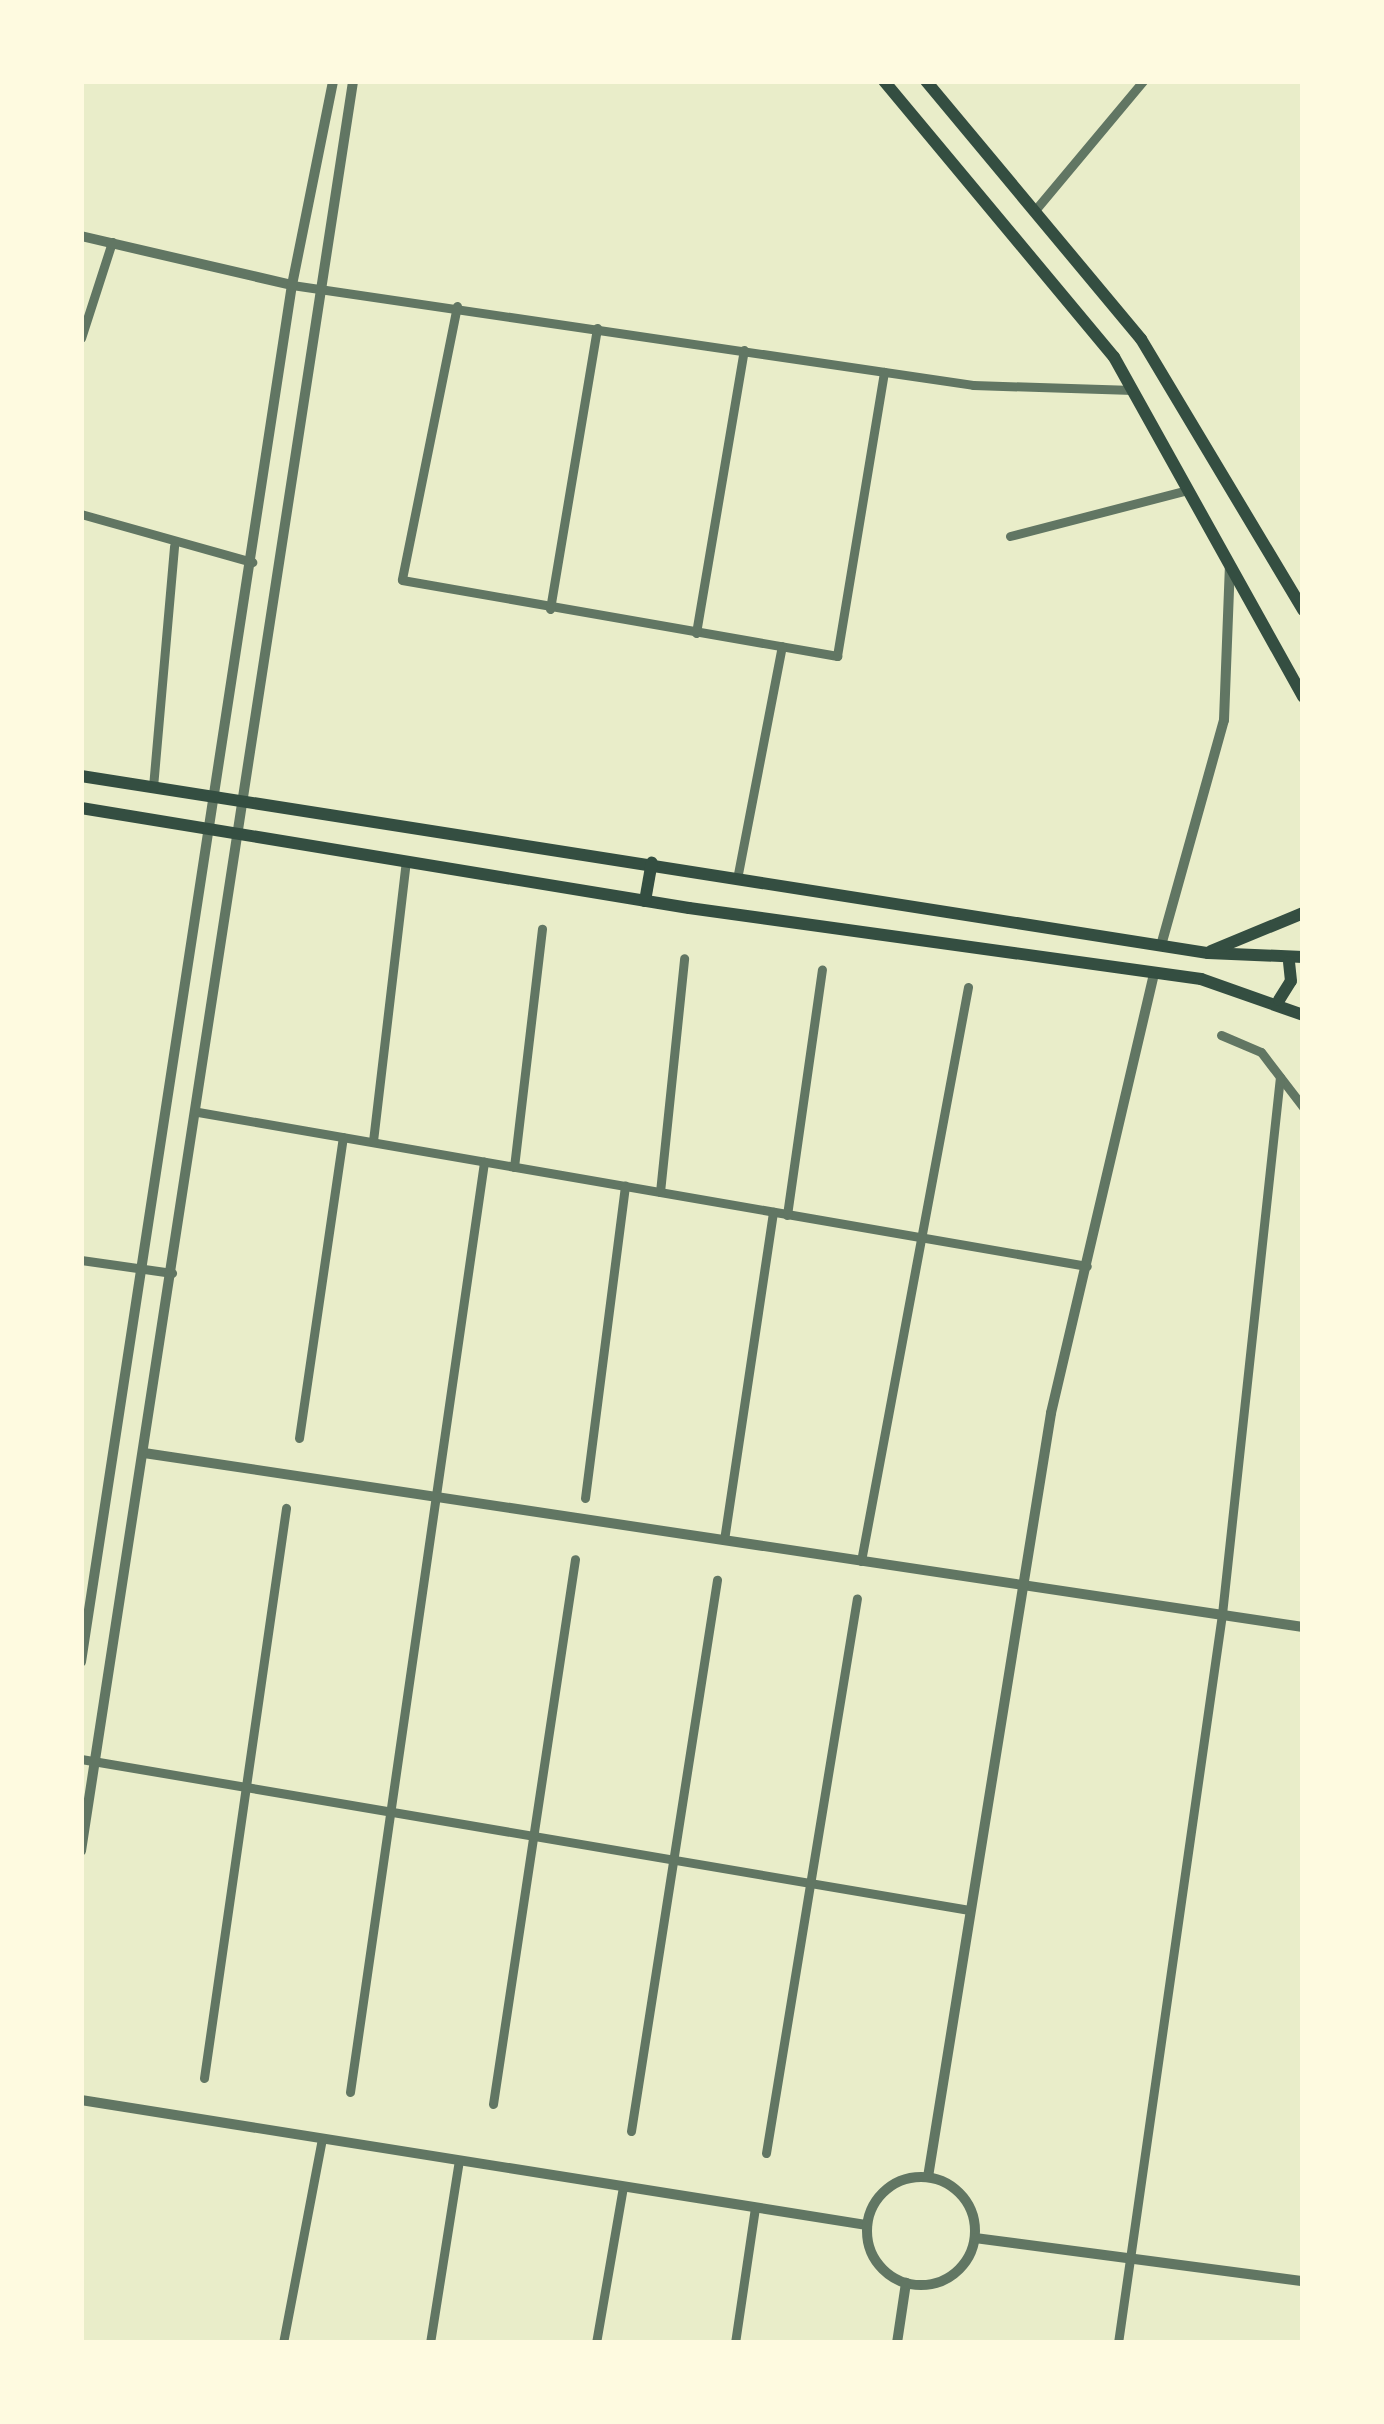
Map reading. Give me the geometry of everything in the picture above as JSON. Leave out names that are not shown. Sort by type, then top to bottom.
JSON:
[{"type":"main road","points":[[884,81],[1061,285],[1132,390],[1303,697]]},
{"type":"main road","points":[[926,81],[1141,339],[1303,610]]},
{"type":"main road","points":[[81,776],[1162,942],[1208,953],[1296,960],[1291,981],[1279,1000]]},
{"type":"main road","points":[[81,808],[645,901],[1154,974],[1279,1000],[1303,1015]]},
{"type":"main road","points":[[645,901],[652,863]]},
{"type":"main road","points":[[1208,953],[1303,913]]},
{"type":"street","points":[[81,1662],[292,285],[333,81]]},
{"type":"street","points":[[81,1851],[353,81]]},
{"type":"street","points":[[1036,209],[1142,81]]},
{"type":"street","points":[[81,236],[292,285],[973,386],[1132,390]]},
{"type":"street","points":[[81,338],[112,242]]},
{"type":"street","points":[[458,306],[402,580],[837,656],[884,372]]},
{"type":"street","points":[[550,609],[597,328]]},
{"type":"street","points":[[696,633],[744,350]]},
{"type":"street","points":[[1010,536],[1188,490]]},
{"type":"street","points":[[81,514],[174,546],[252,562]]},
{"type":"street","points":[[153,787],[174,546]]},
{"type":"street","points":[[1162,942],[1224,720],[1230,566]]},
{"type":"street","points":[[737,878],[782,646]]},
{"type":"street","points":[[373,1141],[406,862]]},
{"type":"street","points":[[514,1167],[542,929]]},
{"type":"street","points":[[660,1192],[684,958]]},
{"type":"street","points":[[787,1215],[822,969]]},
{"type":"street","points":[[928,2177],[1023,1584],[1087,1266],[1154,974]]},
{"type":"street","points":[[861,1561],[927,1238],[968,987]]},
{"type":"street","points":[[1221,1035],[1262,1052],[1303,1107]]},
{"type":"street","points":[[1118,2343],[1222,1614],[1280,1078]]},
{"type":"street","points":[[198,1112],[1087,1266]]},
{"type":"street","points":[[298,1438],[344,1137]]},
{"type":"street","points":[[350,2092],[484,1162]]},
{"type":"street","points":[[585,1498],[626,1186]]},
{"type":"street","points":[[724,1540],[773,1212]]},
{"type":"street","points":[[81,1260],[172,1273]]},
{"type":"street","points":[[144,1453],[1303,1627]]},
{"type":"street","points":[[204,2078],[286,1508]]},
{"type":"street","points":[[493,2104],[575,1559]]},
{"type":"street","points":[[631,2131],[717,1580]]},
{"type":"street","points":[[766,2153],[857,1598]]},
{"type":"street","points":[[81,1759],[247,1782],[534,1837],[969,1910]]},
{"type":"street","points":[[81,2100],[867,2225]]},
{"type":"street","points":[[283,2343],[322,2139]]},
{"type":"street","points":[[430,2343],[459,2160]]},
{"type":"street","points":[[928,2177],[969,2205],[975,2238],[958,2271],[924,2285],[905,2283],[876,2261],[867,2225],[881,2194],[928,2177]]},
{"type":"street","points":[[596,2343],[623,2186]]},
{"type":"street","points":[[735,2343],[755,2207]]},
{"type":"street","points":[[975,2238],[1303,2281]]},
{"type":"street","points":[[897,2343],[905,2283]]}]
